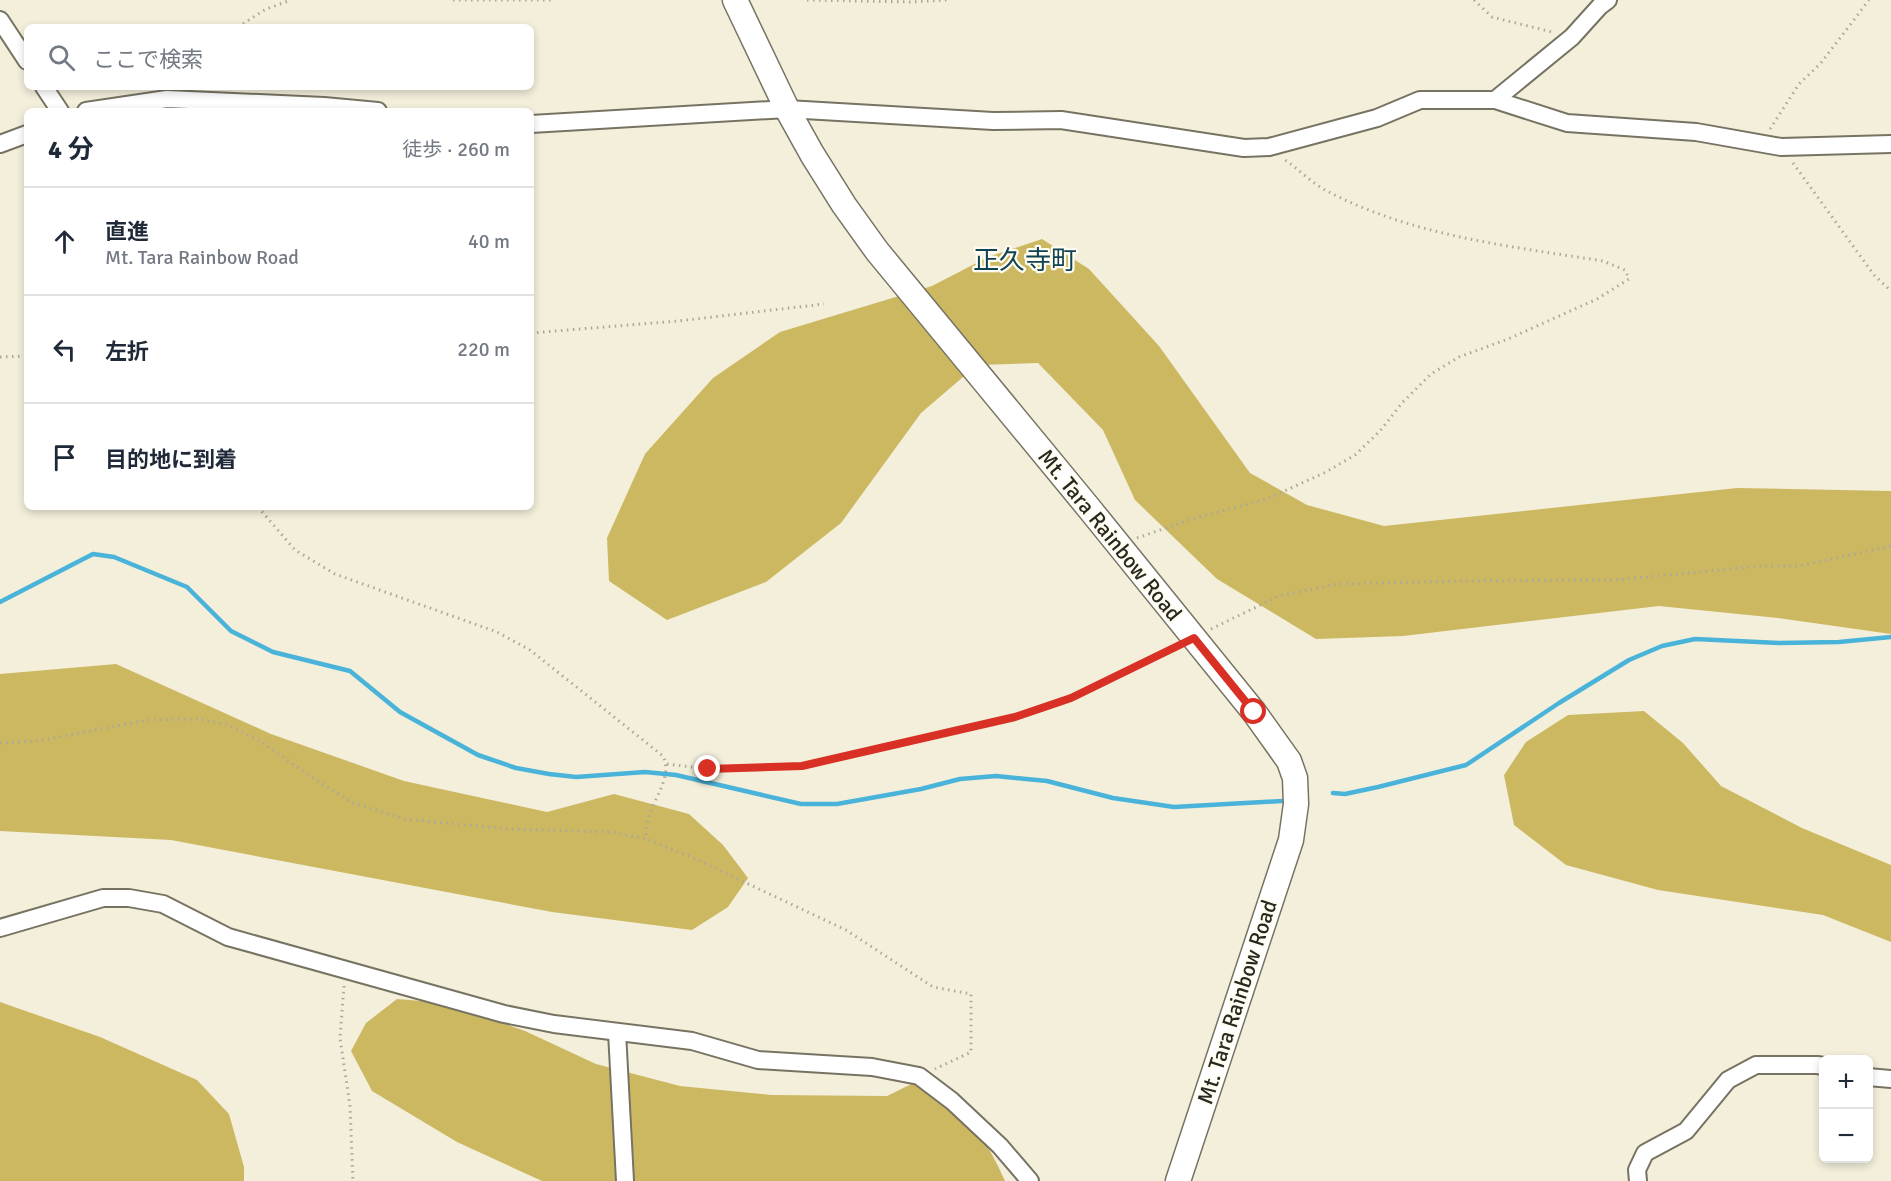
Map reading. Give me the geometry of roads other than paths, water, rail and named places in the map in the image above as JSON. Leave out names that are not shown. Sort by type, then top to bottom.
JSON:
[{"type":"street","name":"Mt. Tara Rainbow Road","points":[[735,0],[787,109],[844,205],[877,251],[1254,712],[1289,761],[1295,778],[1296,804],[1290,840],[1178,1181]]},
{"type":"street","points":[[1495,99],[1572,37],[1608,0]]},
{"type":"street","points":[[0,20],[24,56]]},
{"type":"street","points":[[46,90],[58,108]]},
{"type":"street","points":[[106,108],[167,99],[346,108]]},
{"type":"street","points":[[534,124],[787,109],[993,121],[1061,120],[1244,148],[1269,147],[1377,118],[1420,100],[1495,99],[1567,123],[1696,132],[1781,147],[1891,144]]},
{"type":"street","points":[[0,144],[24,135]]},
{"type":"street","points":[[0,928],[103,898],[129,898],[163,904],[228,936],[345,971],[504,1014],[554,1024],[693,1041],[758,1060],[872,1067],[919,1076],[952,1101],[1000,1146],[1030,1181]]},
{"type":"street","points":[[617,1032],[625,1181]]},
{"type":"street","points":[[1638,1181],[1637,1170],[1645,1153],[1686,1131],[1728,1080],[1756,1065],[1819,1066]]},
{"type":"street","points":[[1873,1077],[1891,1079]]},
{"type":"waterway","points":[[0,602],[93,554],[114,557],[187,587],[231,631],[273,652],[350,671],[400,712],[478,755],[516,768],[549,774],[576,777],[645,772],[676,775],[801,804],[837,804],[921,789],[960,779],[996,776],[1047,781],[1113,798],[1174,807],[1282,801]]},
{"type":"waterway","points":[[1333,793],[1345,794],[1466,765],[1629,660],[1662,646],[1695,639],[1779,643],[1839,642],[1891,637]]},
{"type":"district","name":"正久寺町","points":[[1025,261]]}]
